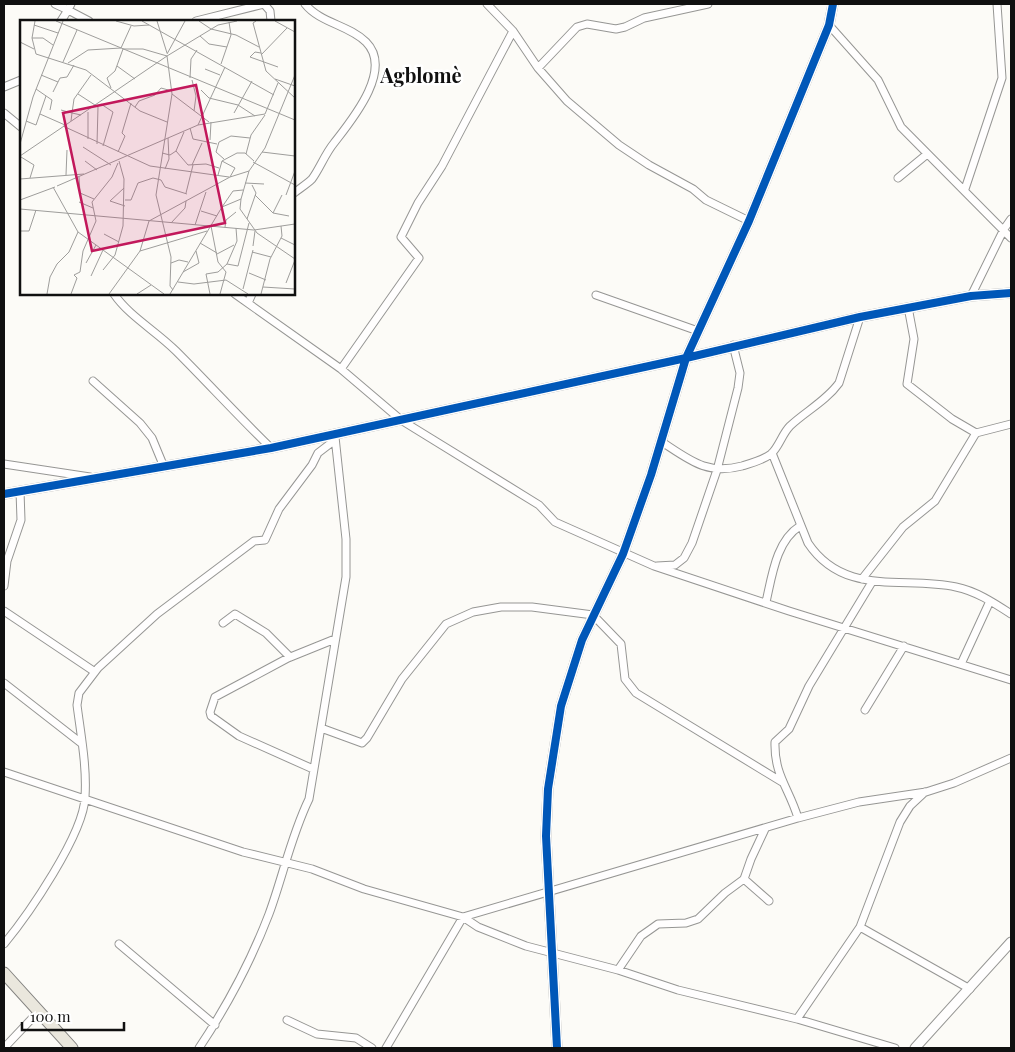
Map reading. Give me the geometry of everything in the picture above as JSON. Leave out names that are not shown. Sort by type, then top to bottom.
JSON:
[{"type":"main road","points":[[4,973],[72,1048]]},
{"type":"street","points":[[55,4],[70,7],[89,20]]},
{"type":"street","points":[[200,20],[264,4],[270,11],[271,20]]},
{"type":"street","points":[[295,192],[311,180],[333,144],[353,120],[368,94],[374,64],[372,52],[365,41],[317,15],[305,4]]},
{"type":"street","points":[[487,4],[513,31],[538,68],[567,101],[619,145],[649,165],[693,189],[706,200],[749,221]]},
{"type":"street","points":[[538,68],[577,27],[586,24],[616,29],[644,18],[708,4]]},
{"type":"street","points":[[558,1048],[551,952],[546,836],[548,789],[554,743],[564,697],[582,640],[623,554],[662,442],[686,358],[749,221],[829,25],[833,4]]},
{"type":"street","points":[[965,189],[1002,78],[997,4]]},
{"type":"street","points":[[62,20],[70,7]]},
{"type":"street","points":[[829,25],[878,80],[901,127],[926,154],[965,189],[1011,238]]},
{"type":"street","points":[[341,369],[419,258],[401,238],[418,203],[446,160],[513,31]]},
{"type":"street","points":[[4,86],[20,80]]},
{"type":"street","points":[[4,113],[20,126]]},
{"type":"street","points":[[898,178],[926,154]]},
{"type":"street","points":[[971,296],[1004,229],[1011,219]]},
{"type":"street","points":[[4,494],[335,438],[401,420],[686,358],[733,345],[860,316],[971,296],[1011,293]]},
{"type":"street","points":[[115,295],[124,309],[146,323],[176,351],[271,448]]},
{"type":"street","points":[[236,295],[341,369],[401,420],[539,505],[555,522],[623,554],[654,566],[1011,680]]},
{"type":"street","points":[[248,303],[252,295]]},
{"type":"street","points":[[596,295],[698,331]]},
{"type":"street","points":[[908,307],[914,340],[907,384],[952,419],[976,433]]},
{"type":"street","points":[[662,442],[689,459],[717,470],[751,464],[772,453],[782,435],[791,425],[833,391],[839,383],[860,316]]},
{"type":"street","points":[[654,566],[674,565],[684,558],[692,542],[717,470],[738,388],[740,373],[733,345]]},
{"type":"street","points":[[93,381],[140,423],[152,438],[164,467]]},
{"type":"street","points":[[862,579],[903,526],[935,501],[976,433],[1004,424],[1011,424]]},
{"type":"street","points":[[199,1048],[251,957],[286,864],[299,820],[309,799],[346,577],[335,438]]},
{"type":"street","points":[[4,944],[56,870],[74,836],[86,799],[78,693],[95,672],[156,614],[254,541],[265,540],[279,509],[312,465],[318,453],[335,438]]},
{"type":"street","points":[[772,453],[800,526],[808,543],[823,562],[843,574],[872,582],[955,586],[969,590],[1011,614]]},
{"type":"street","points":[[4,464],[98,478]]},
{"type":"street","points":[[4,586],[7,561],[21,520],[20,491]]},
{"type":"street","points":[[766,602],[783,544],[789,533],[800,526]]},
{"type":"street","points":[[798,818],[792,797],[782,782],[774,761],[775,742],[789,729],[809,686],[872,582]]},
{"type":"street","points":[[961,664],[990,601]]},
{"type":"street","points":[[321,728],[362,743],[367,738],[402,679],[446,624],[473,612],[501,607],[532,607],[593,615],[621,644],[625,679],[636,693],[782,782]]},
{"type":"street","points":[[4,611],[95,672]]},
{"type":"street","points":[[223,623],[235,614],[266,633],[290,657]]},
{"type":"street","points":[[313,769],[239,736],[211,716],[210,712],[215,698],[290,657],[335,639]]},
{"type":"street","points":[[865,710],[904,646]]},
{"type":"street","points":[[4,683],[81,743]]},
{"type":"street","points":[[386,1048],[463,917],[548,890],[798,818],[859,802],[926,792],[954,783],[1011,758]]},
{"type":"street","points":[[4,772],[286,864],[312,869],[364,889],[463,917],[500,938],[618,970],[678,990],[797,1019],[895,1048]]},
{"type":"street","points":[[797,1019],[860,926],[900,822],[910,806],[926,792]]},
{"type":"street","points":[[618,970],[641,936],[658,924],[686,923],[698,919],[725,893],[744,879],[750,860],[765,829]]},
{"type":"street","points":[[744,879],[769,901]]},
{"type":"street","points":[[860,926],[970,989]]},
{"type":"street","points":[[915,1048],[1011,942]]},
{"type":"street","points":[[119,944],[214,1024]]},
{"type":"street","points":[[4,1048],[39,1011]]},
{"type":"street","points":[[288,1020],[317,1034],[356,1038],[372,1048]]},
{"type":"cycle path","points":[[557,1048],[546,836],[548,789],[561,706],[582,640],[623,554],[651,475],[686,358],[749,221],[829,25],[833,4]]},
{"type":"cycle path","points":[[4,494],[271,448],[686,358],[860,317],[971,296],[1011,293]]},
{"type":"district","name":"Agblomè","points":[[421,74]]}]
